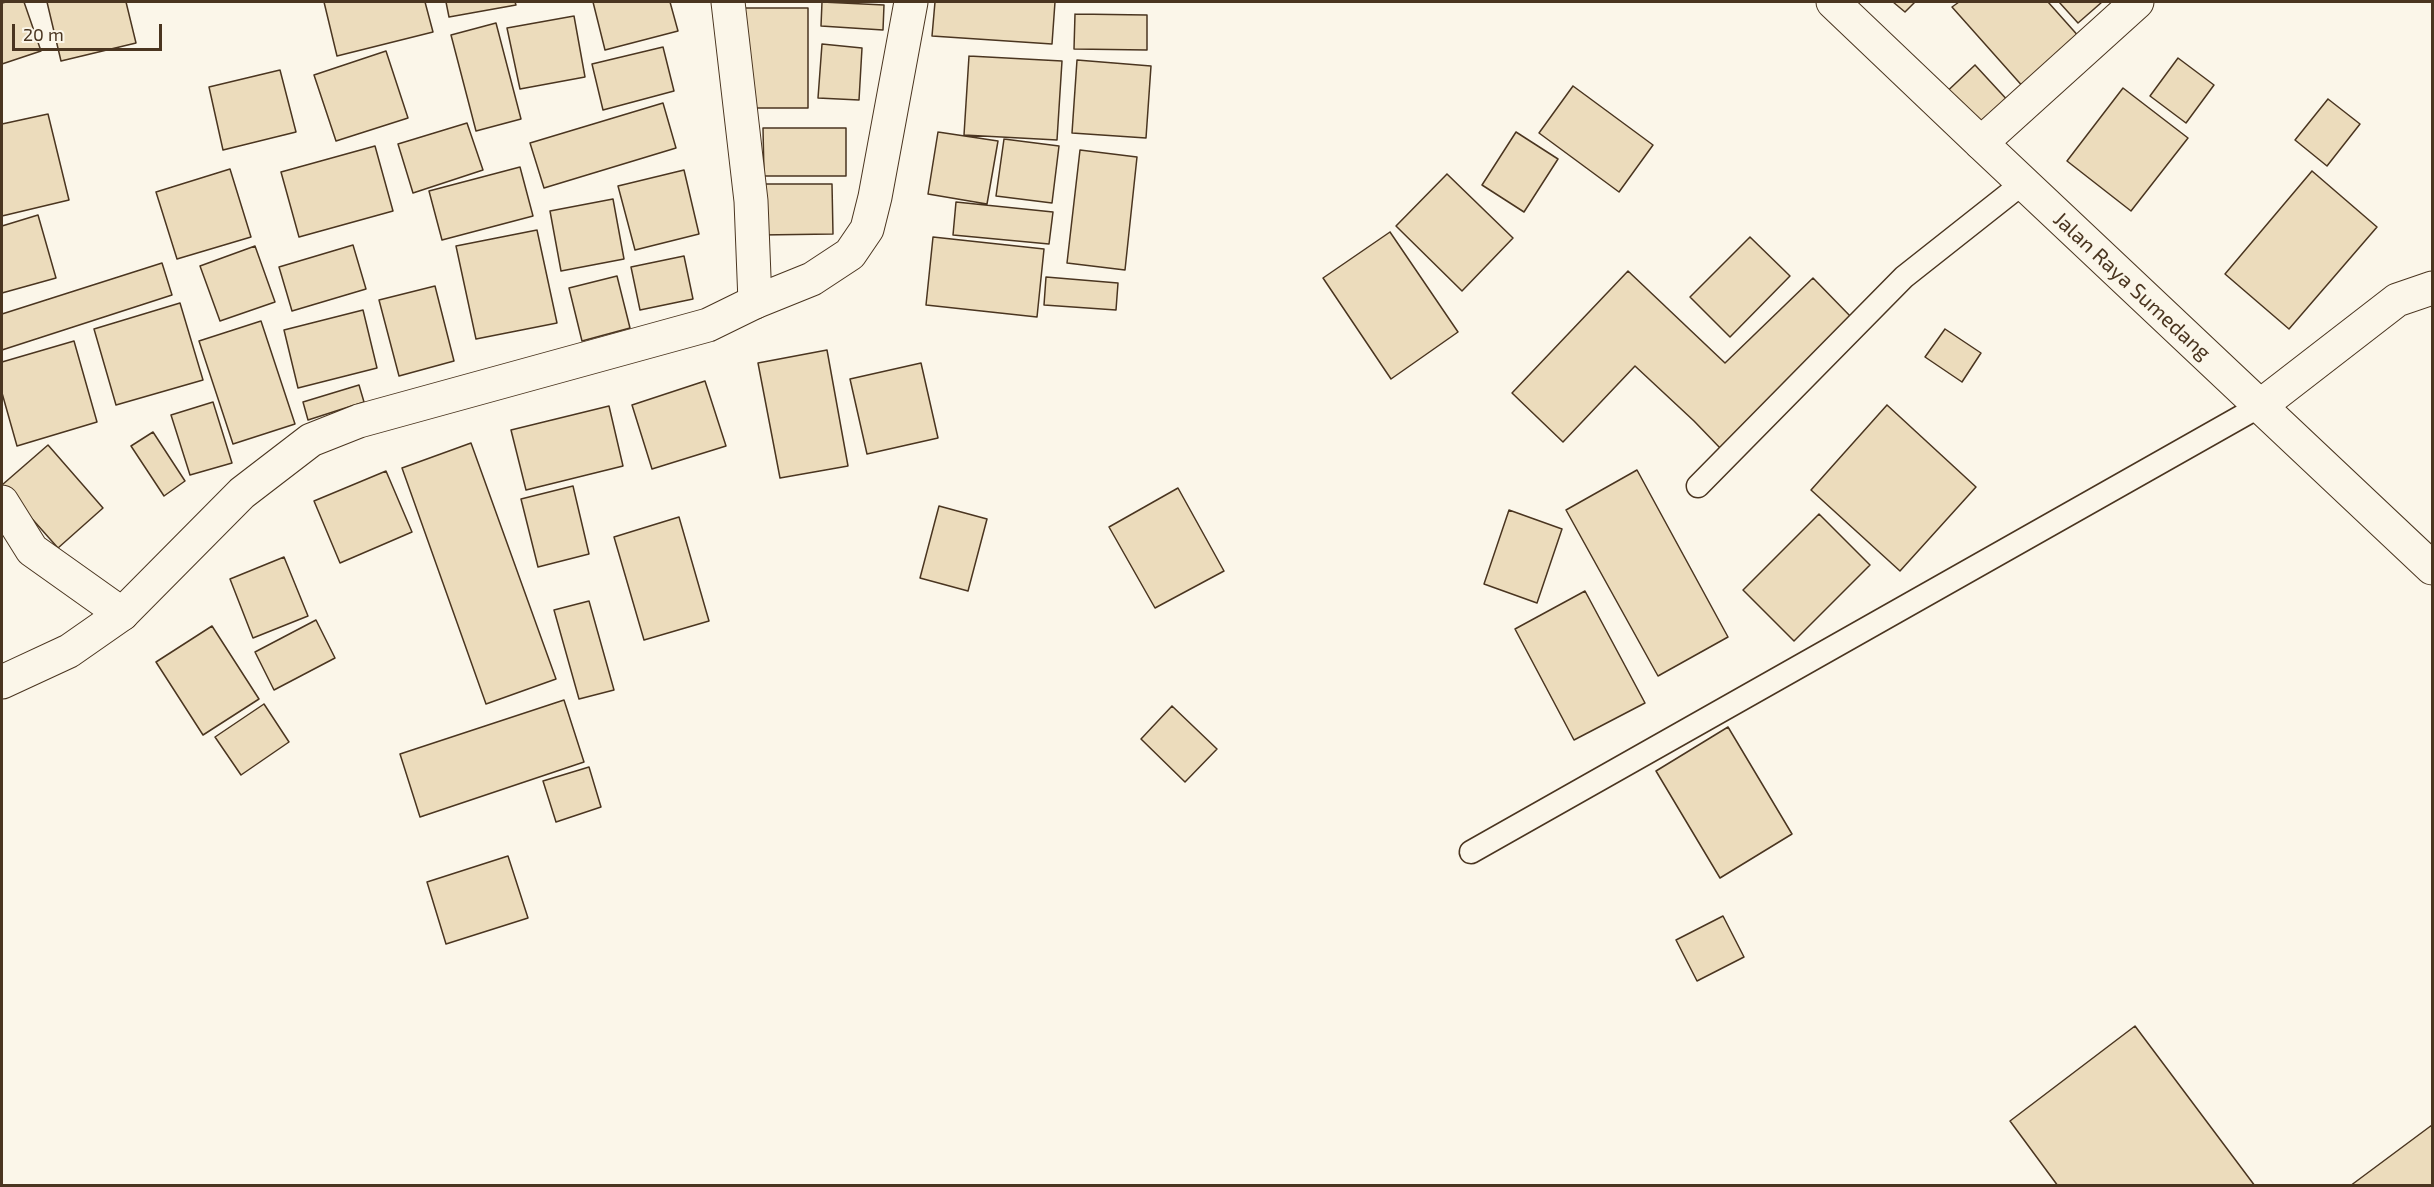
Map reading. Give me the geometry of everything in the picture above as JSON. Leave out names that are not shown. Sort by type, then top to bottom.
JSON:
[{"type":"main road","points":[[728,2],[751,201],[755,302]]},
{"type":"main road","points":[[2,682],[69,651],[122,614],[242,493],[311,440],[359,421],[708,325],[755,302],[812,279],[850,254],[867,229],[875,197],[911,2]]},
{"type":"main road","name":"Jalan Raya Sumedang","points":[[1833,2],[2433,568]]},
{"type":"main road","points":[[1981,143],[2137,2]]},
{"type":"main road","points":[[2260,406],[2397,300],[2433,288]]},
{"type":"main road","points":[[2,502],[32,550],[122,614]]},
{"type":"lane","points":[[1698,486],[1904,277],[2023,183]]},
{"type":"lane","points":[[1471,852],[2260,406]]},
{"type":"building","points":[[24,2],[41,51],[2,64],[2,3]]},
{"type":"building","points":[[47,2],[126,2],[136,43],[61,61]]},
{"type":"building","points":[[324,2],[425,2],[433,32],[337,56]]},
{"type":"building","points":[[446,2],[515,2],[516,5],[449,17]]},
{"type":"building","points":[[593,2],[670,2],[678,31],[605,50]]},
{"type":"building","points":[[822,2],[884,5],[883,30],[821,26]]},
{"type":"building","points":[[935,2],[1055,2],[1052,44],[932,36]]},
{"type":"building","points":[[1893,2],[1915,2],[1905,12]]},
{"type":"building","points":[[1959,2],[2048,2],[2081,39],[2025,89],[1952,7]]},
{"type":"building","points":[[2059,2],[2102,2],[2078,23]]},
{"type":"building","points":[[745,8],[808,8],[808,108],[744,108]]},
{"type":"building","points":[[1075,14],[1147,15],[1147,50],[1074,49]]},
{"type":"building","points":[[574,16],[585,77],[520,89],[507,28]]},
{"type":"building","points":[[496,23],[521,119],[476,131],[451,35]]},
{"type":"building","points":[[822,44],[862,48],[859,100],[818,98]]},
{"type":"building","points":[[663,47],[674,91],[603,110],[592,64]]},
{"type":"building","points":[[386,51],[408,118],[336,141],[314,75]]},
{"type":"building","points":[[969,56],[1062,61],[1057,140],[964,135]]},
{"type":"building","points":[[2178,58],[2214,85],[2186,123],[2150,96]]},
{"type":"building","points":[[1077,60],[1151,66],[1146,138],[1072,133]]},
{"type":"building","points":[[1975,65],[2011,104],[1975,138],[1939,99]]},
{"type":"building","points":[[280,70],[296,132],[223,150],[209,87]]},
{"type":"building","points":[[1573,86],[1653,145],[1619,192],[1539,133]]},
{"type":"building","points":[[2123,88],[2188,138],[2131,211],[2067,161]]},
{"type":"building","points":[[2328,99],[2360,124],[2327,166],[2295,140]]},
{"type":"building","points":[[663,103],[676,148],[544,188],[530,143]]},
{"type":"building","points":[[48,114],[69,200],[2,216],[2,124]]},
{"type":"building","points":[[467,123],[483,170],[413,193],[398,144]]},
{"type":"building","points":[[763,128],[846,128],[846,176],[764,176]]},
{"type":"building","points":[[938,132],[998,141],[987,204],[928,194]]},
{"type":"building","points":[[1516,132],[1558,159],[1524,212],[1482,185]]},
{"type":"building","points":[[1004,139],[1059,146],[1052,203],[996,196]]},
{"type":"building","points":[[375,146],[393,211],[299,237],[281,172]]},
{"type":"building","points":[[1080,150],[1137,157],[1125,270],[1067,263]]},
{"type":"building","points":[[520,167],[533,216],[442,240],[429,191]]},
{"type":"building","points":[[230,169],[251,237],[177,259],[156,192]]},
{"type":"building","points":[[684,170],[699,234],[635,250],[618,186]]},
{"type":"building","points":[[2312,171],[2377,227],[2289,329],[2225,274]]},
{"type":"building","points":[[1447,174],[1513,238],[1462,291],[1396,226]]},
{"type":"building","points":[[758,184],[832,184],[833,234],[760,235]]},
{"type":"building","points":[[613,199],[624,259],[561,271],[550,211]]},
{"type":"building","points":[[956,202],[1053,212],[1049,244],[953,235]]},
{"type":"building","points":[[38,215],[56,278],[2,293],[2,226]]},
{"type":"building","points":[[537,230],[557,323],[476,339],[456,246]]},
{"type":"building","points":[[1390,232],[1458,332],[1391,379],[1323,278]]},
{"type":"building","points":[[933,237],[1044,249],[1037,317],[926,305]]},
{"type":"building","points":[[1750,237],[1790,276],[1730,337],[1690,297]]},
{"type":"building","points":[[353,245],[366,289],[292,311],[279,267]]},
{"type":"building","points":[[255,246],[275,302],[220,321],[200,266]]},
{"type":"building","points":[[684,256],[693,299],[640,310],[631,267]]},
{"type":"building","points":[[162,263],[172,295],[2,350],[2,314]]},
{"type":"building","points":[[1628,271],[1725,363],[1813,278],[1854,320],[1722,450],[1635,366],[1563,442],[1512,393]]},
{"type":"building","points":[[617,276],[630,328],[582,341],[569,288]]},
{"type":"building","points":[[1046,277],[1118,283],[1116,310],[1044,305]]},
{"type":"building","points":[[435,286],[454,361],[399,376],[379,300]]},
{"type":"building","points":[[180,303],[203,380],[116,405],[94,329]]},
{"type":"building","points":[[363,310],[377,368],[298,388],[284,330]]},
{"type":"building","points":[[261,321],[295,424],[233,444],[199,341]]},
{"type":"building","points":[[1945,329],[1981,353],[1962,382],[1925,357]]},
{"type":"building","points":[[74,341],[97,422],[17,446],[2,393],[2,362]]},
{"type":"building","points":[[827,350],[848,466],[780,478],[758,363]]},
{"type":"building","points":[[921,363],[938,438],[867,454],[850,379]]},
{"type":"building","points":[[705,381],[726,446],[652,469],[632,405]]},
{"type":"building","points":[[359,385],[364,402],[308,420],[303,402]]},
{"type":"building","points":[[213,402],[232,463],[190,475],[171,415]]},
{"type":"building","points":[[1887,405],[1976,487],[1900,571],[1811,490]]},
{"type":"building","points":[[609,406],[623,466],[526,490],[511,430]]},
{"type":"building","points":[[153,432],[185,481],[164,496],[131,446]]},
{"type":"building","points":[[471,443],[556,679],[486,704],[402,468]]},
{"type":"building","points":[[48,445],[103,508],[58,548],[2,485]]},
{"type":"building","points":[[1637,470],[1728,637],[1658,676],[1566,510]]},
{"type":"building","points":[[386,471],[412,532],[340,563],[314,501]]},
{"type":"building","points":[[573,486],[589,554],[538,567],[521,499]]},
{"type":"building","points":[[1178,488],[1224,571],[1155,608],[1109,527]]},
{"type":"building","points":[[939,506],[987,519],[968,591],[920,578]]},
{"type":"building","points":[[1509,510],[1562,529],[1537,603],[1484,584]]},
{"type":"building","points":[[1819,514],[1870,565],[1794,641],[1743,590]]},
{"type":"building","points":[[679,517],[709,621],[644,640],[614,537]]},
{"type":"building","points":[[284,557],[308,616],[253,638],[230,579]]},
{"type":"building","points":[[1585,591],[1645,703],[1574,740],[1515,629]]},
{"type":"building","points":[[589,601],[614,690],[579,699],[554,610]]},
{"type":"building","points":[[316,620],[335,658],[274,690],[255,652]]},
{"type":"building","points":[[212,626],[259,699],[203,735],[156,662]]},
{"type":"building","points":[[564,700],[584,762],[420,817],[400,754]]},
{"type":"building","points":[[264,704],[289,742],[241,775],[215,737]]},
{"type":"building","points":[[1172,706],[1217,749],[1185,782],[1141,739]]},
{"type":"building","points":[[1728,727],[1792,834],[1720,878],[1656,771]]},
{"type":"building","points":[[589,767],[601,807],[556,822],[543,781]]},
{"type":"building","points":[[508,856],[528,918],[446,944],[427,882]]},
{"type":"building","points":[[1723,916],[1744,957],[1697,981],[1676,940]]},
{"type":"building","points":[[2135,1026],[2255,1186],[2058,1186],[2010,1121]]},
{"type":"building","points":[[2432,1125],[2432,1186],[2350,1186]]}]
